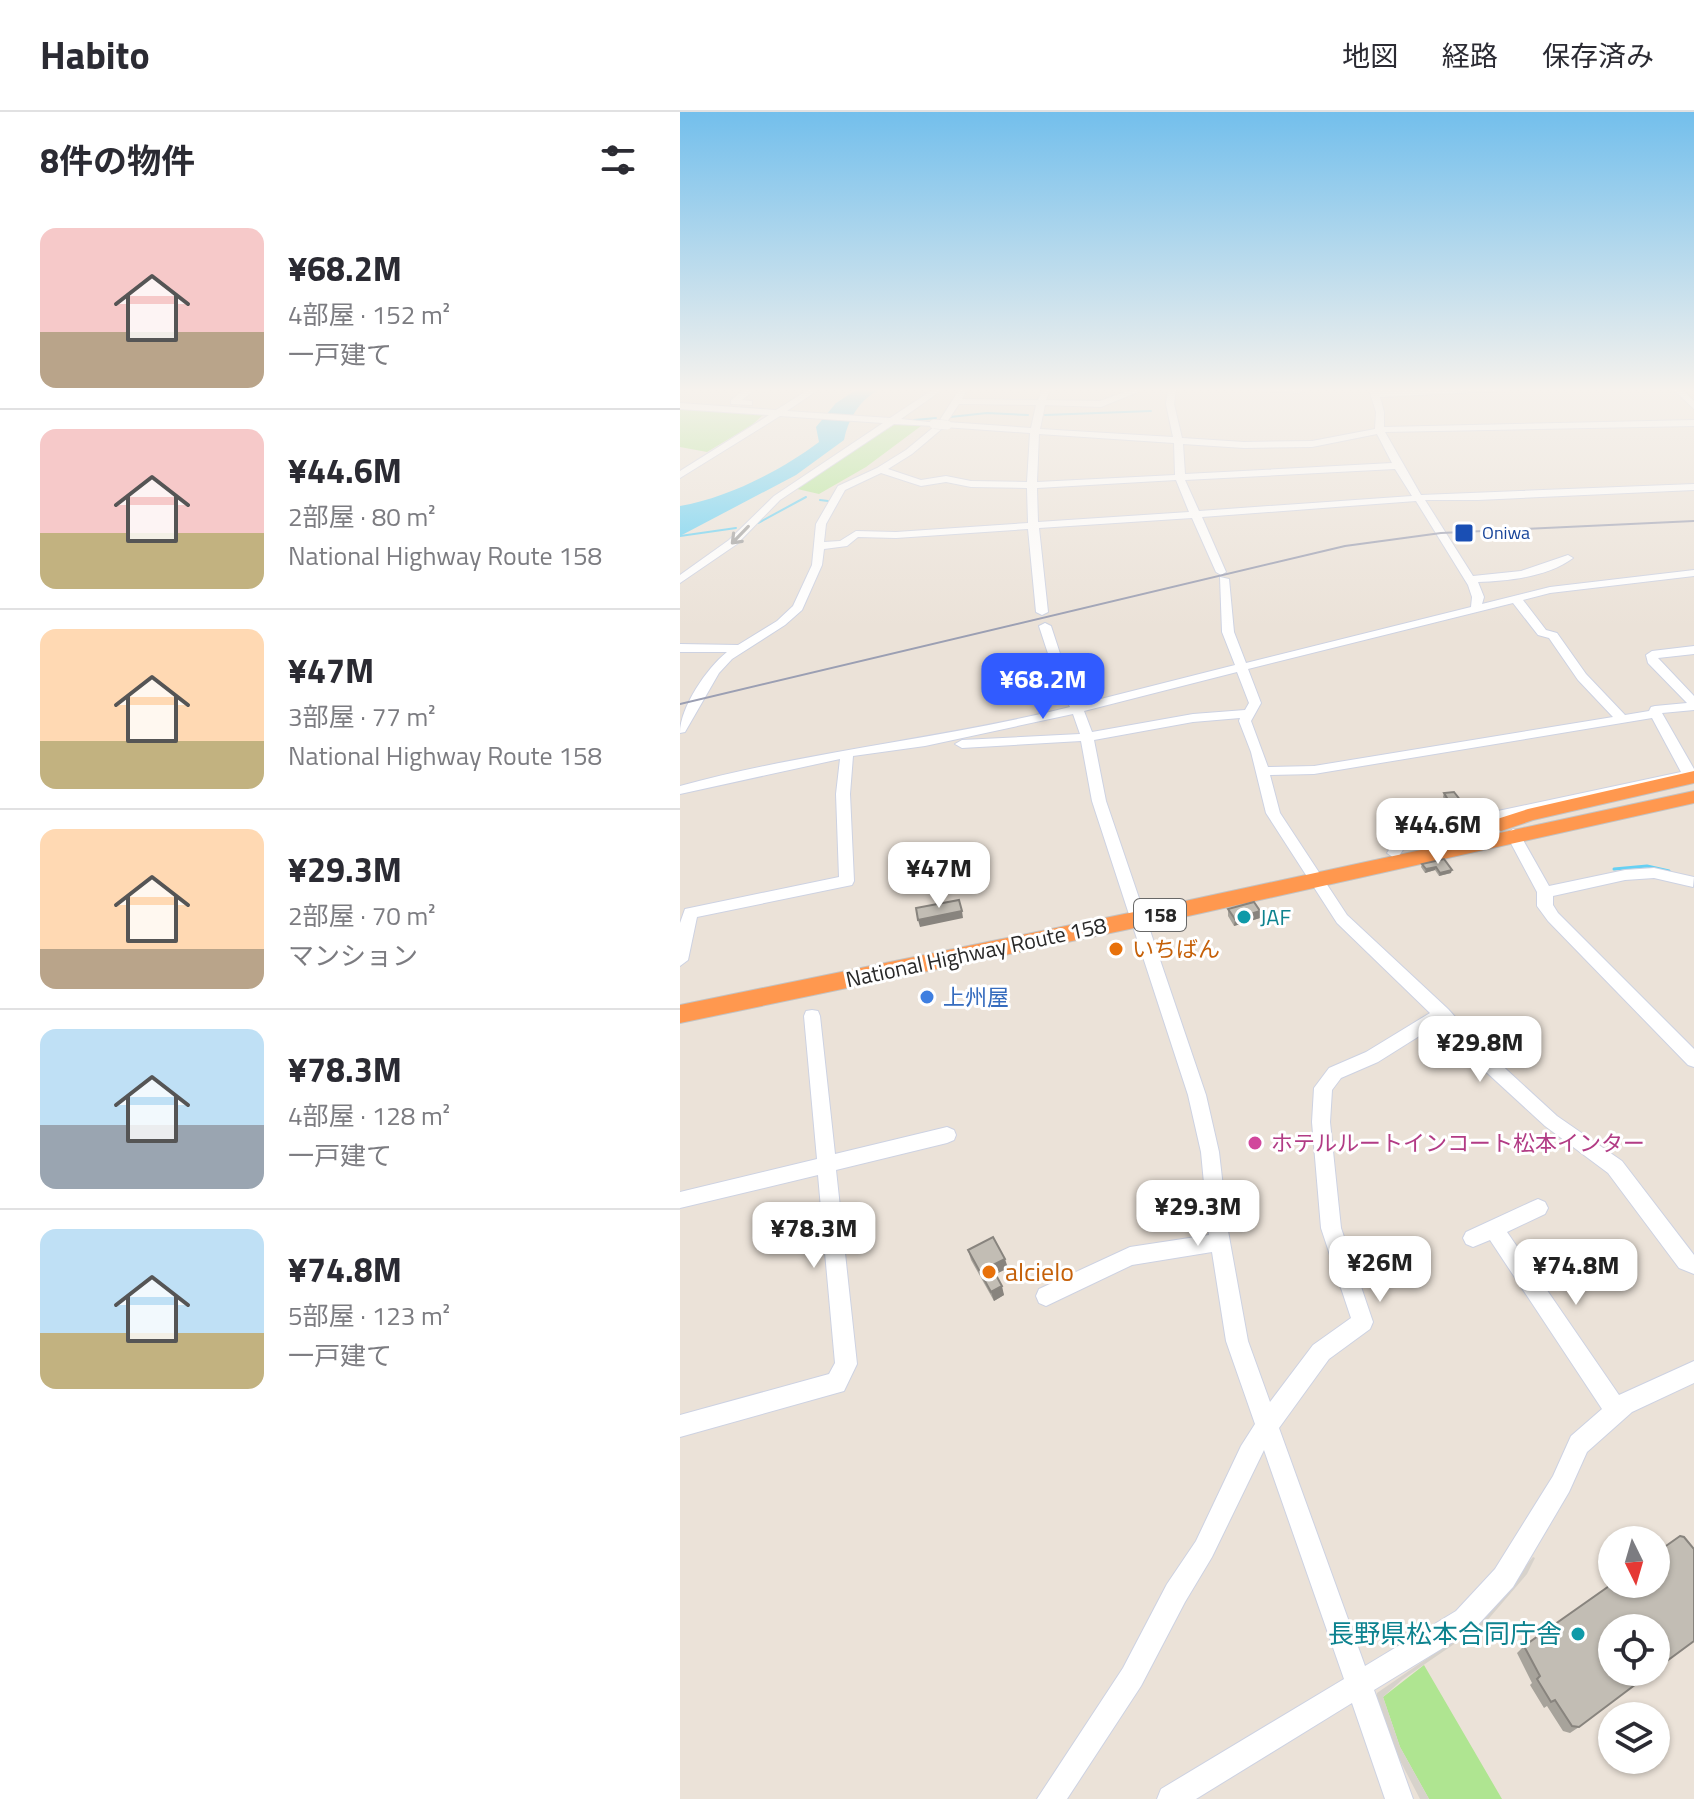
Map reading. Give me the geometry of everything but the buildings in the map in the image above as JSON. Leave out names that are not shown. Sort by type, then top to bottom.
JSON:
[{"type":"highway","name":"National Highway Route 158","points":[[680,1014],[1639,808],[1692,784]]},
{"type":"highway","name":"National Highway Route 158","points":[[1312,876],[1394,853],[1692,784]]},
{"type":"highway","name":"National Highway Route 158","points":[[680,1004],[1137,914]]},
{"type":"street","points":[[680,580],[733,542],[777,498],[821,469]]},
{"type":"street","points":[[1034,469],[1034,525],[1042,612]]},
{"type":"street","points":[[1179,469],[1180,479],[1223,575],[1228,632],[1255,703],[1245,721],[1273,813],[1312,876],[1342,919],[1442,1014],[1478,1054],[1551,1121],[1615,1167],[1686,1261],[1694,1265]]},
{"type":"street","points":[[680,729],[714,671],[737,648],[781,623],[798,608],[813,575],[821,524],[841,488],[880,470],[921,483],[946,479],[980,485],[1034,485],[1352,469]]},
{"type":"street","points":[[1400,469],[1471,579],[1478,597],[1476,608]]},
{"type":"street","points":[[819,546],[839,545],[856,534],[896,535],[1419,498],[1694,487]]},
{"type":"street","points":[[1471,579],[1505,578],[1568,558]]},
{"type":"street","points":[[680,790],[847,753],[925,742],[1077,709],[1515,598],[1573,586],[1694,573]]},
{"type":"street","points":[[1515,598],[1542,633],[1553,635],[1582,677],[1622,719]]},
{"type":"street","points":[[1045,626],[1056,663],[1088,737],[1099,801],[1200,1108],[1210,1152],[1219,1242],[1237,1341],[1399,1799]]},
{"type":"street","points":[[680,648],[737,648]]},
{"type":"street","points":[[1694,650],[1652,655],[1652,660],[1694,704]]},
{"type":"street","points":[[1394,853],[1401,842],[1456,824],[1692,784],[1655,710],[1694,704]]},
{"type":"street","points":[[925,742],[957,744],[1088,737],[1193,718],[1248,714]]},
{"type":"street","points":[[1262,771],[1314,770],[1656,714]]},
{"type":"street","points":[[680,960],[690,913],[847,881],[843,794],[847,753]]},
{"type":"street","points":[[1513,834],[1545,892],[1545,906],[1553,917],[1694,1060]]},
{"type":"street","points":[[1545,892],[1625,875],[1654,873],[1693,882]]},
{"type":"street","points":[[1051,1799],[1132,1677],[1176,1593],[1204,1549],[1249,1454],[1266,1428],[1308,1366],[1335,1340],[1363,1322],[1331,1228],[1321,1122],[1325,1084],[1335,1073],[1372,1057],[1442,1014]]},
{"type":"street","points":[[680,1426],[836,1383],[846,1364],[812,1016]]},
{"type":"street","points":[[680,1200],[947,1135]]},
{"type":"street","points":[[1473,1238],[1538,1208]]},
{"type":"street","points":[[1495,1230],[1616,1410]]},
{"type":"street","points":[[1046,1296],[1130,1256],[1219,1242]]},
{"type":"street","points":[[1171,1799],[1465,1620],[1504,1578],[1561,1484],[1579,1444],[1624,1404],[1694,1372]]},
{"type":"green space","points":[[824,469],[863,469],[819,494],[793,488]]},
{"type":"green space","points":[[1424,1665],[1502,1799],[1429,1799],[1400,1747],[1383,1697]]},
{"type":"shaded area","points":[[1533,1557],[1527,1574],[1485,1623],[1403,1679],[1383,1697],[1400,1747],[1429,1799],[1420,1799],[1393,1747],[1377,1693],[1483,1620]]},
{"type":"water","points":[[778,469],[805,469],[680,536],[680,506],[716,497]]},
{"type":"waterway","points":[[758,523],[806,497]]},
{"type":"waterway","points":[[820,500],[828,501]]},
{"type":"waterway","points":[[680,536],[736,528]]},
{"type":"waterway","points":[[1614,869],[1647,866],[1669,871]]},
{"type":"railway","points":[[680,704],[1345,546],[1441,533],[1694,521]]},
{"type":"place","name":"Oniwa","points":[[1464,533]]},
{"type":"place","name":"JAF","points":[[1244,917]]},
{"type":"place","name":"いちばん","points":[[1116,949]]},
{"type":"place","name":"上州屋","points":[[927,997]]},
{"type":"place","name":"ホテルルートインコート松本インター","points":[[1255,1143]]},
{"type":"place","name":"alcielo","points":[[989,1272]]},
{"type":"place","name":"長野県松本合同庁舎","points":[[1578,1634]]}]
